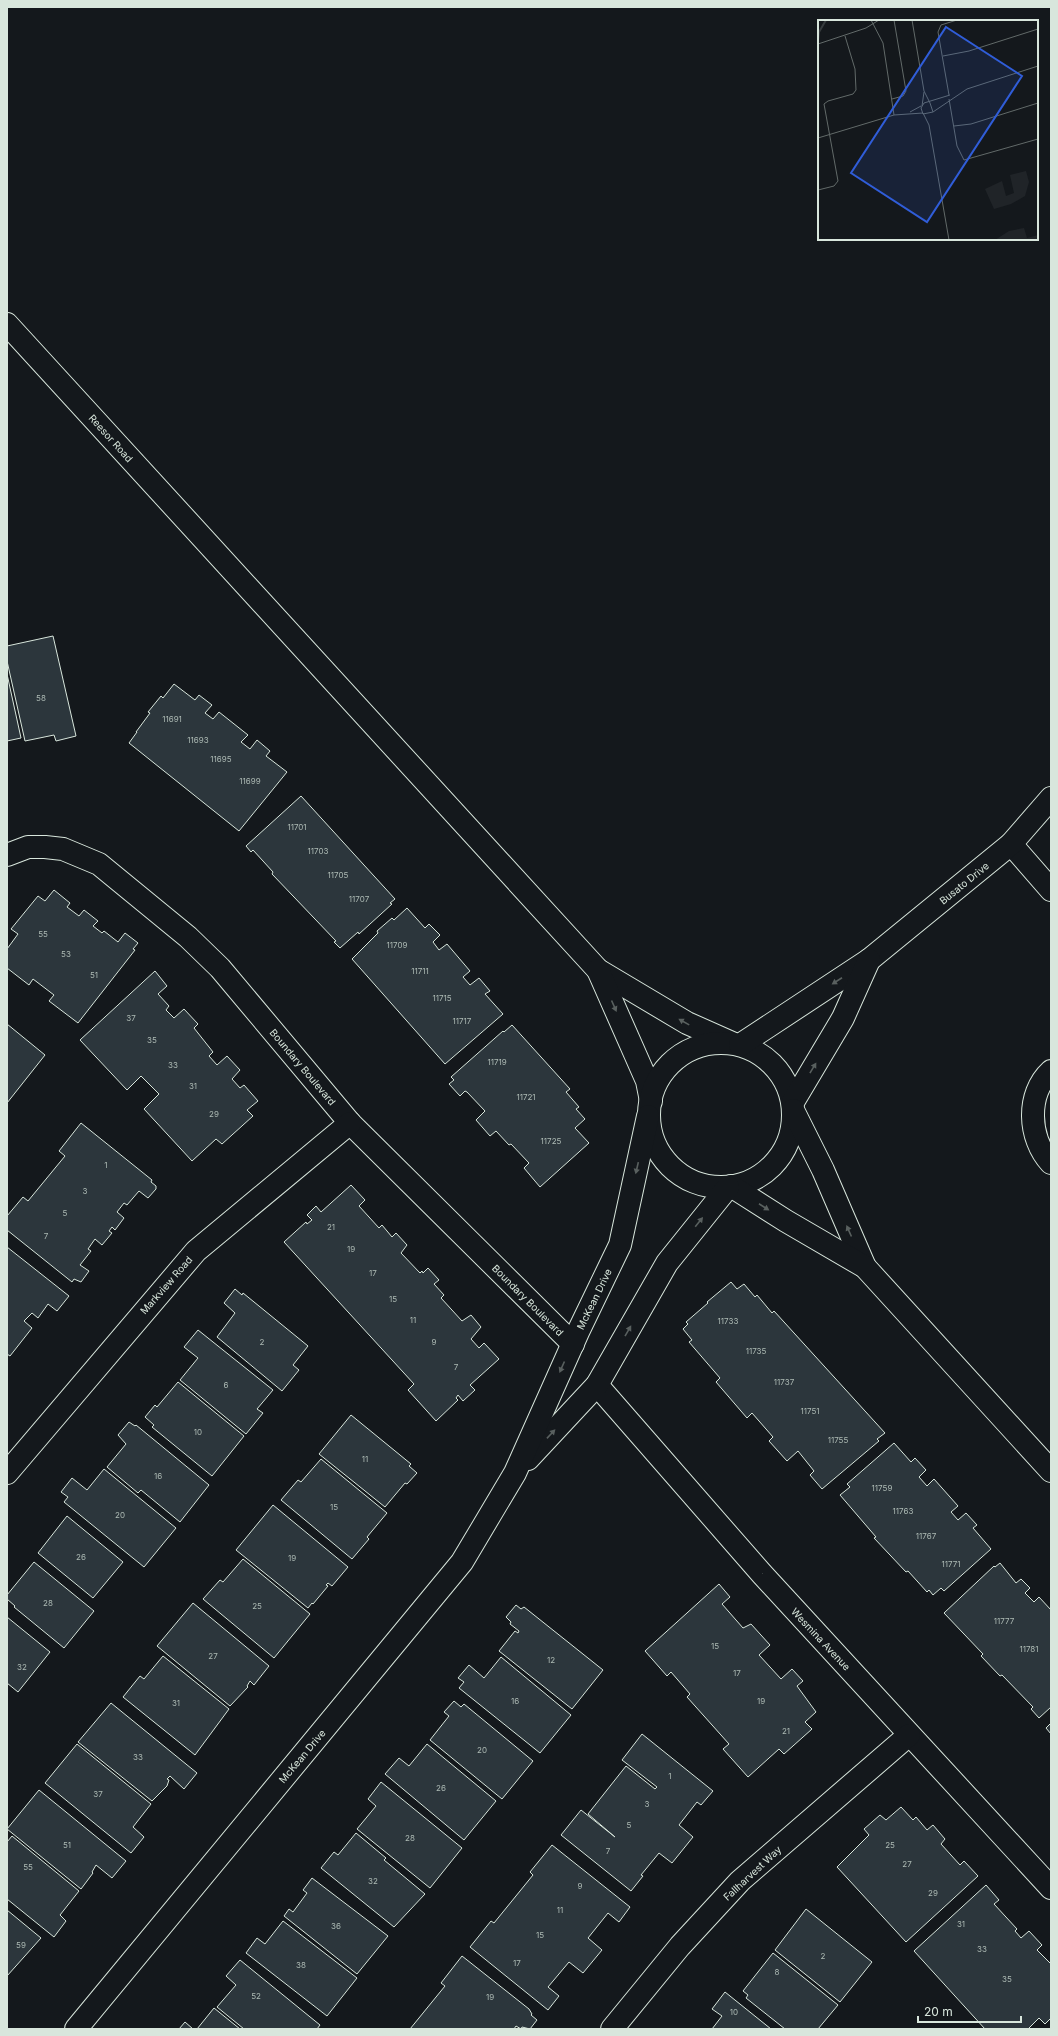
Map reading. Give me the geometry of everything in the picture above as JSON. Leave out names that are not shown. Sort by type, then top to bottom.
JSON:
[{"type":"street","name":"Reesor Road","points":[[7,324],[598,970]]},
{"type":"street","name":"Busato Drive","points":[[736,1044],[869,960],[1011,844],[1051,798]]},
{"type":"street","points":[[1011,844],[1051,890]]},
{"type":"street","name":"Boundary Boulevard","points":[[7,855],[28,847],[45,846],[63,849],[99,864],[188,937],[220,968],[350,1122],[573,1344]]},
{"type":"street","name":"Busato Drive","points":[[793,1106],[843,1018],[869,960]]},
{"type":"street","points":[[598,970],[687,1023],[736,1044],[750,1047],[770,1060],[785,1079],[793,1106],[865,1266]]},
{"type":"street","points":[[598,970],[647,1081],[653,1140],[665,1161],[682,1176],[705,1186],[730,1187],[752,1181],[771,1167],[786,1148],[794,1126],[793,1106]]},
{"type":"street","name":"McKean Drive","points":[[76,2029],[462,1562],[515,1473],[573,1344],[620,1245],[650,1109],[652,1092],[664,1071],[681,1054],[702,1044],[726,1042],[736,1044]]},
{"type":"street","points":[[1051,1070],[1036,1089],[1032,1117],[1037,1138],[1051,1163]]},
{"type":"street","name":"Markview Road","points":[[7,1473],[196,1251],[350,1122]]},
{"type":"street","points":[[730,1187],[865,1266],[1051,1471]]},
{"type":"street","name":"McKean Drive","points":[[515,1473],[596,1385],[667,1262],[730,1187]]},
{"type":"street","name":"Wesmina Avenue","points":[[596,1385],[762,1574],[1051,1888]]},
{"type":"street","name":"Fallharvest Way","points":[[612,2029],[680,1946],[740,1882],[909,1735]]},
{"type":"building","points":[[53,636],[76,736],[56,741],[54,735],[25,741],[7,661],[7,646]]},
{"type":"building","points":[[7,674],[21,738],[7,741]]},
{"type":"building","points":[[174,684],[195,700],[199,695],[212,705],[205,713],[213,719],[219,712],[248,735],[241,742],[250,749],[257,740],[270,751],[266,756],[287,772],[239,831],[129,743],[150,713],[148,712],[161,696],[163,698]]},
{"type":"building","points":[[301,796],[395,899],[390,903],[392,904],[359,934],[358,932],[340,948],[334,942],[336,941],[272,874],[273,872],[253,850],[251,852],[246,846]]},
{"type":"building","points":[[54,890],[70,903],[67,907],[79,916],[84,910],[98,921],[93,926],[102,933],[104,931],[118,942],[125,933],[138,943],[133,949],[135,950],[78,1023],[49,1001],[54,995],[33,979],[29,985],[7,968],[7,949],[18,934],[11,929],[38,896],[45,901]]},
{"type":"building","points":[[407,908],[425,928],[429,924],[440,935],[433,942],[439,950],[447,944],[470,971],[463,977],[470,985],[479,978],[490,991],[485,994],[503,1014],[445,1064],[352,959],[378,933],[377,931],[392,918],[394,920]]},
{"type":"building","points":[[155,971],[167,986],[158,994],[169,1006],[166,1010],[174,1018],[184,1009],[198,1024],[194,1028],[213,1052],[209,1056],[217,1065],[227,1056],[240,1070],[232,1079],[240,1088],[244,1085],[258,1101],[247,1110],[253,1116],[222,1144],[216,1139],[192,1161],[144,1109],[159,1094],[141,1076],[127,1090],[80,1040]]},
{"type":"building","points":[[7,1024],[45,1055],[7,1103]]},
{"type":"building","points":[[512,1025],[570,1089],[566,1092],[579,1107],[576,1109],[585,1119],[575,1128],[589,1143],[540,1187],[524,1168],[529,1163],[511,1144],[509,1145],[496,1131],[490,1136],[476,1120],[485,1111],[467,1092],[465,1091],[460,1096],[449,1084],[454,1080],[451,1077],[503,1031],[504,1032]]},
{"type":"building","points":[[81,1123],[152,1180],[151,1182],[156,1186],[156,1189],[148,1198],[139,1191],[127,1205],[124,1203],[117,1212],[124,1218],[115,1230],[112,1227],[109,1231],[112,1233],[102,1245],[95,1239],[88,1249],[91,1251],[80,1265],[89,1271],[81,1282],[74,1279],[72,1282],[7,1230],[7,1216],[23,1197],[28,1201],[65,1156],[59,1151]]},
{"type":"building","points":[[351,1185],[365,1200],[359,1206],[379,1228],[382,1225],[392,1237],[396,1233],[407,1245],[401,1253],[420,1273],[422,1271],[423,1273],[428,1268],[439,1280],[434,1284],[444,1295],[441,1298],[462,1321],[471,1315],[481,1327],[471,1339],[479,1348],[484,1343],[499,1359],[470,1385],[475,1390],[463,1401],[458,1395],[456,1398],[458,1400],[436,1421],[408,1390],[414,1384],[284,1242],[306,1222],[307,1224],[312,1220],[307,1215],[316,1206],[321,1212]]},
{"type":"building","points":[[7,1247],[69,1296],[57,1311],[48,1304],[38,1318],[32,1313],[24,1321],[32,1328],[10,1356],[7,1354]]},
{"type":"building","points":[[731,1282],[737,1289],[744,1284],[755,1297],[757,1295],[772,1313],[774,1311],[885,1433],[877,1439],[879,1441],[822,1489],[810,1475],[814,1471],[798,1451],[787,1461],[769,1441],[773,1437],[752,1413],[747,1418],[716,1382],[720,1378],[689,1342],[692,1340],[683,1329],[688,1324],[686,1322]]},
{"type":"building","points":[[235,1289],[242,1295],[243,1293],[308,1346],[293,1365],[299,1370],[282,1391],[217,1337],[235,1313],[224,1303]]},
{"type":"building","points":[[198,1330],[273,1390],[257,1409],[263,1413],[246,1434],[180,1380],[198,1358],[184,1347]]},
{"type":"building","points":[[178,1382],[244,1436],[212,1476],[152,1427],[154,1425],[145,1417],[155,1405],[157,1407]]},
{"type":"building","points":[[351,1415],[411,1464],[409,1466],[417,1473],[407,1484],[405,1483],[385,1507],[319,1454]]},
{"type":"building","points":[[129,1422],[135,1426],[136,1425],[209,1485],[180,1522],[141,1490],[138,1493],[107,1467],[126,1444],[118,1435]]},
{"type":"building","points":[[894,1443],[911,1462],[915,1458],[926,1470],[919,1477],[927,1486],[934,1479],[958,1506],[951,1512],[958,1520],[966,1513],[977,1525],[973,1528],[991,1549],[944,1591],[941,1588],[933,1595],[929,1590],[927,1592],[908,1571],[906,1572],[874,1538],[876,1537],[840,1495],[850,1487],[847,1484]]},
{"type":"building","points":[[321,1459],[387,1513],[367,1537],[369,1539],[352,1559],[281,1500],[298,1480],[301,1482]]},
{"type":"building","points":[[104,1469],[176,1528],[144,1567],[64,1502],[68,1497],[61,1492],[72,1478],[87,1490]]},
{"type":"building","points":[[273,1505],[348,1567],[332,1586],[328,1583],[326,1585],[328,1586],[308,1608],[236,1550]]},
{"type":"building","points":[[67,1516],[123,1562],[93,1598],[38,1553]]},
{"type":"building","points":[[243,1559],[310,1614],[274,1658],[203,1599],[220,1580],[223,1582]]},
{"type":"building","points":[[34,1562],[94,1611],[64,1648],[14,1607],[15,1606],[7,1599],[7,1595]]},
{"type":"building","points":[[1000,1563],[1016,1583],[1021,1579],[1030,1588],[1025,1593],[1034,1602],[1039,1597],[1051,1610],[1051,1707],[1039,1718],[1031,1709],[1033,1707],[981,1656],[983,1654],[944,1613],[994,1566],[995,1567]]},
{"type":"building","points":[[719,1584],[730,1597],[722,1604],[743,1628],[751,1624],[770,1645],[759,1655],[781,1679],[792,1669],[803,1681],[797,1686],[816,1712],[805,1722],[812,1729],[784,1754],[779,1749],[748,1777],[723,1749],[729,1744],[687,1697],[690,1694],[671,1672],[667,1676],[645,1651]]},
{"type":"building","points":[[193,1603],[269,1666],[254,1685],[250,1681],[247,1686],[248,1687],[230,1706],[157,1646]]},
{"type":"building","points":[[516,1605],[521,1609],[524,1607],[603,1670],[572,1709],[499,1651],[515,1631],[518,1633],[519,1631],[510,1624],[511,1622],[506,1617]]},
{"type":"building","points":[[7,1617],[50,1652],[18,1692],[7,1683]]},
{"type":"building","points":[[163,1656],[229,1709],[195,1755],[123,1697],[140,1676],[144,1679]]},
{"type":"building","points":[[501,1657],[571,1715],[540,1753],[459,1688],[464,1682],[458,1678],[469,1665],[484,1678]]},
{"type":"building","points":[[454,1701],[461,1707],[464,1704],[533,1761],[502,1799],[430,1740],[449,1716],[444,1712]]},
{"type":"building","points":[[111,1703],[197,1773],[184,1789],[170,1776],[167,1779],[169,1780],[167,1786],[152,1801],[78,1742]]},
{"type":"building","points":[[1051,1723],[1051,1734],[1046,1728]]},
{"type":"building","points":[[642,1734],[713,1791],[701,1805],[697,1802],[679,1825],[693,1837],[672,1863],[659,1853],[641,1875],[643,1876],[631,1891],[561,1835],[581,1810],[615,1837],[588,1814],[626,1766],[655,1789],[657,1787],[622,1760]]},
{"type":"building","points":[[77,1744],[151,1804],[133,1827],[144,1837],[131,1853],[45,1783]]},
{"type":"building","points":[[427,1744],[496,1801],[464,1840],[385,1774],[399,1758],[409,1766]]},
{"type":"building","points":[[381,1782],[462,1848],[430,1888],[357,1829],[376,1806],[368,1799]]},
{"type":"building","points":[[39,1790],[126,1861],[112,1878],[96,1865],[92,1872],[93,1873],[81,1889],[7,1829]]},
{"type":"building","points":[[901,1807],[913,1820],[916,1817],[927,1830],[933,1825],[945,1839],[941,1844],[960,1865],[964,1861],[978,1876],[906,1942],[837,1867],[869,1835],[864,1829],[880,1815],[886,1820]]},
{"type":"building","points":[[356,1833],[386,1858],[384,1860],[425,1894],[394,1927],[321,1868],[334,1852],[338,1855]]},
{"type":"building","points":[[12,1836],[79,1891],[60,1915],[66,1921],[54,1937],[7,1899],[7,1842]]},
{"type":"building","points":[[552,1845],[630,1907],[619,1922],[608,1913],[588,1938],[602,1950],[583,1973],[569,1962],[548,1987],[559,1996],[548,2010],[470,1947],[491,1921],[494,1923],[533,1875],[530,1872]]},
{"type":"building","points":[[312,1878],[388,1936],[357,1974],[284,1916],[289,1909],[293,1912],[307,1893],[303,1890]]},
{"type":"building","points":[[986,1885],[999,1900],[994,1904],[1017,1929],[1015,1931],[1021,1938],[1029,1931],[1042,1945],[1037,1950],[1051,1964],[1051,2018],[1045,2024],[1039,2018],[1028,2029],[985,2029],[914,1951]]},
{"type":"building","points":[[806,1909],[872,1962],[840,2002],[775,1950]]},
{"type":"building","points":[[7,1910],[41,1938],[7,1976]]},
{"type":"building","points":[[283,1921],[357,1978],[327,2016],[246,1953],[257,1938],[265,1944]]},
{"type":"building","points":[[773,1953],[838,2005],[818,2029],[785,2029],[746,1998],[748,1995],[743,1991]]},
{"type":"building","points":[[462,1956],[529,2009],[532,2014],[531,2015],[537,2020],[530,2029],[522,2027],[521,2029],[516,2026],[514,2029],[410,2029],[445,1986],[441,1983]]},
{"type":"building","points":[[240,1960],[320,2025],[317,2029],[244,2029],[217,2007],[236,1985],[226,1976]]},
{"type":"building","points":[[725,1992],[771,2029],[712,2029],[722,2016],[712,2009]]},
{"type":"building","points":[[214,2008],[240,2029],[197,2029]]},
{"type":"building","points":[[185,2022],[193,2029],[179,2029]]}]
